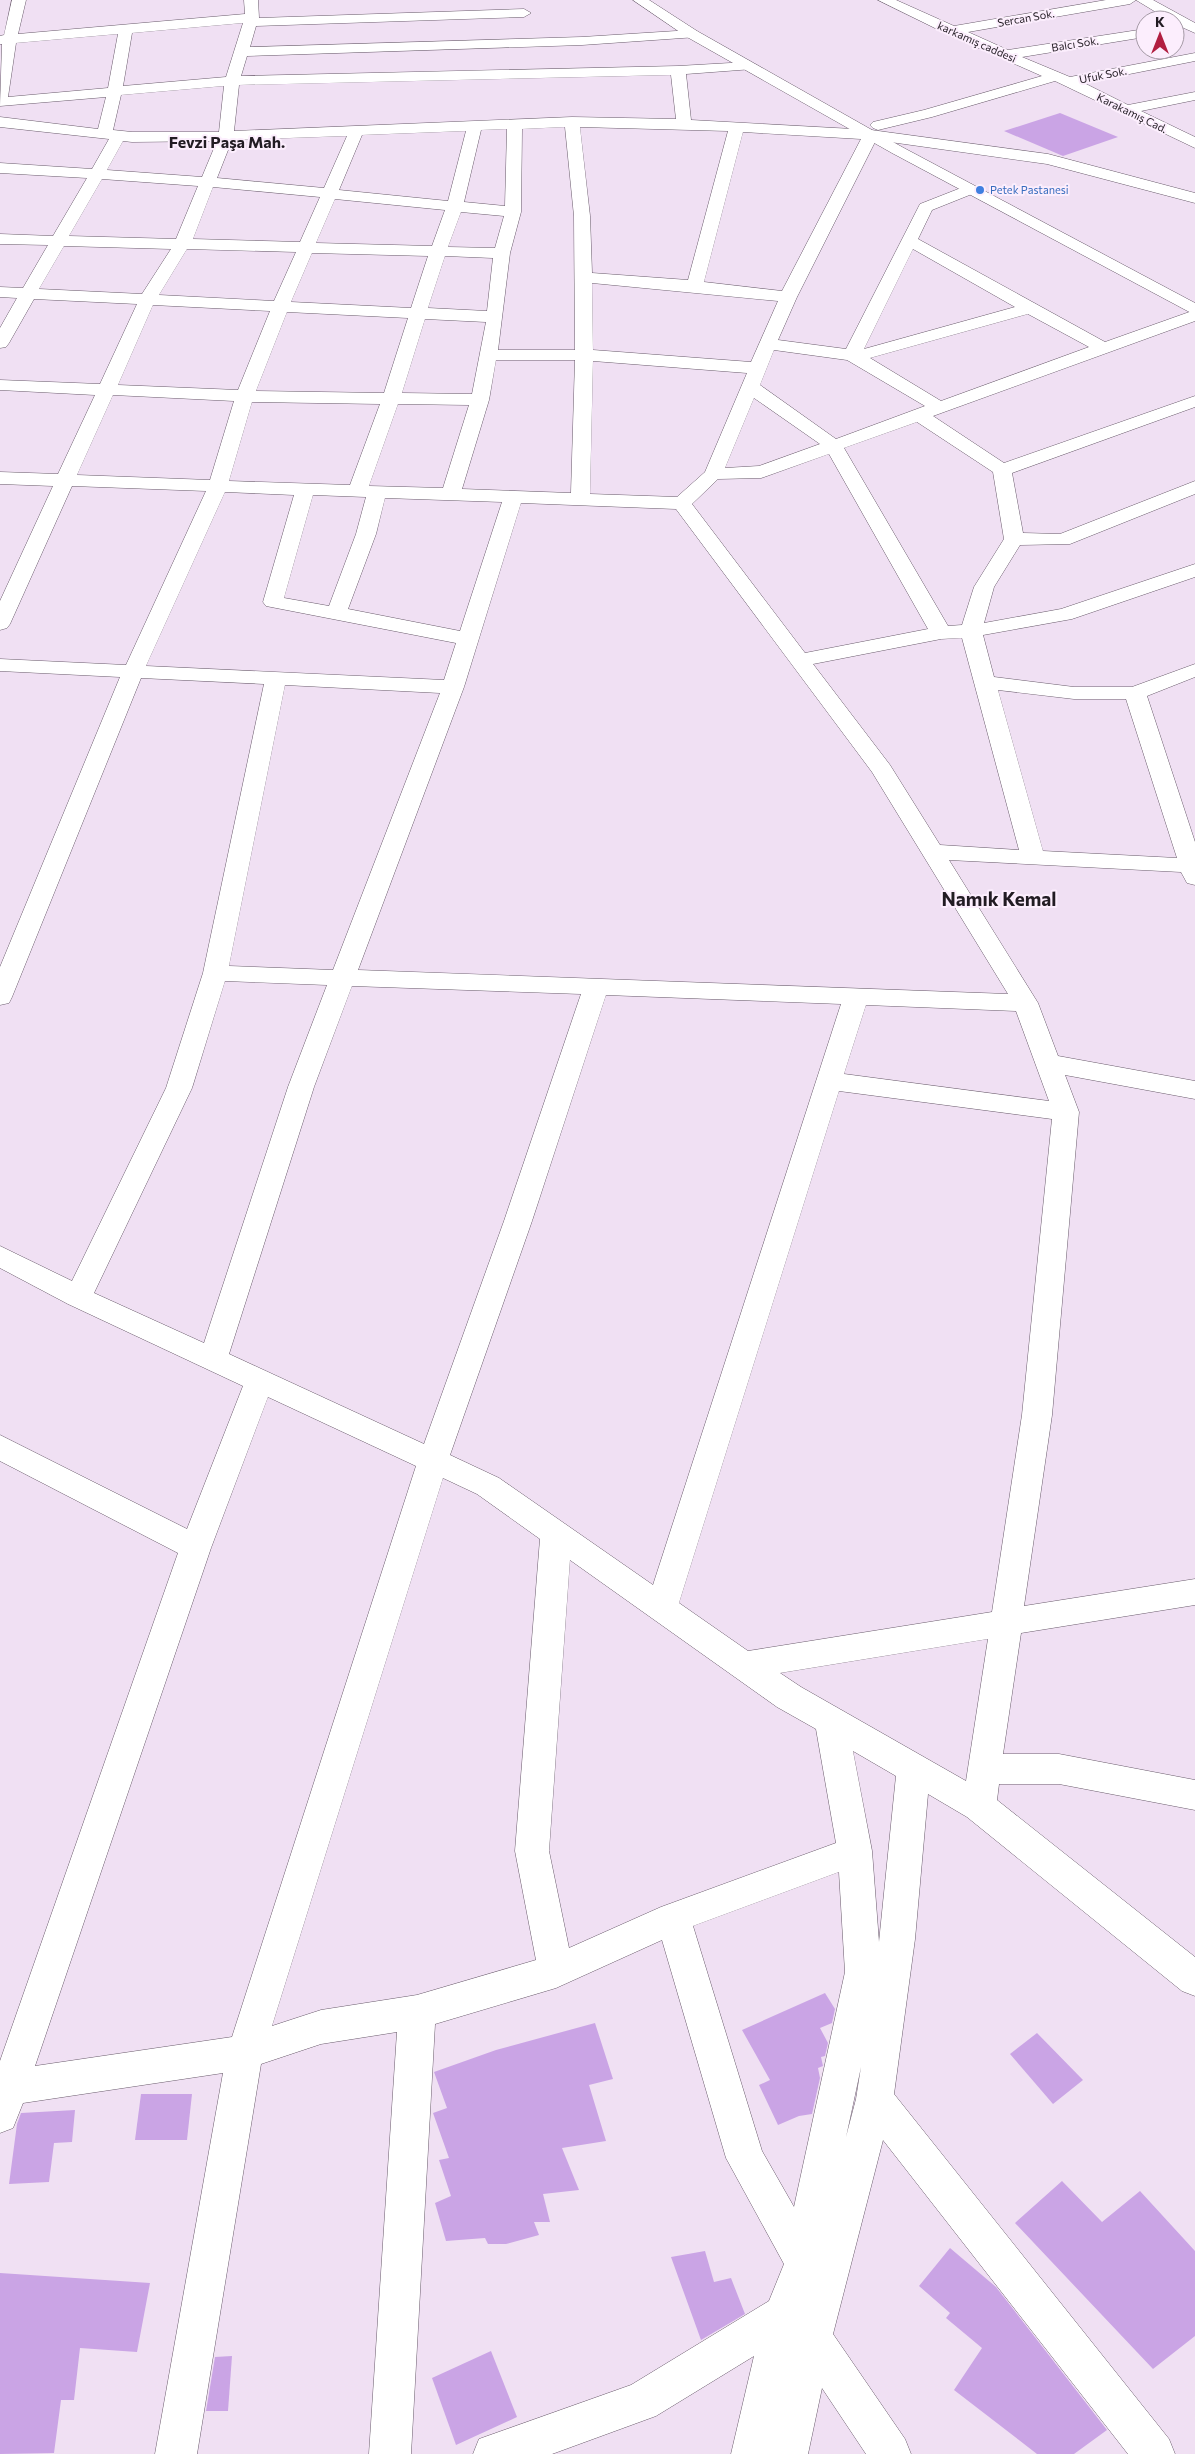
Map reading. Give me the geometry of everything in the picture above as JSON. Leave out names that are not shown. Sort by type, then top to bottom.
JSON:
[{"type":"street","points":[[19,0],[5,40],[0,101],[232,81],[678,70],[748,66]]},
{"type":"street","points":[[0,624],[67,481],[105,390],[147,300],[184,244],[226,136],[232,81],[251,20],[251,0]]},
{"type":"street","points":[[490,0],[540,21]]},
{"type":"street","points":[[640,0],[692,34],[748,66],[875,130],[903,138],[1048,159],[1195,198]]},
{"type":"street","points":[[668,0],[710,29],[971,190],[1195,310]]},
{"type":"street","name":"karkamış caddesi","points":[[888,0],[952,31],[1063,79]]},
{"type":"street","name":"Sercan Sok.","points":[[952,31],[1130,0]]},
{"type":"street","points":[[1143,0],[1186,27]]},
{"type":"street","points":[[5,40],[251,20],[524,13]]},
{"type":"street","points":[[0,342],[98,172],[111,134],[114,92],[126,29]]},
{"type":"street","points":[[557,29],[582,41]]},
{"type":"street","points":[[241,52],[582,41],[692,34]]},
{"type":"street","name":"Balcı Sok.","points":[[1006,55],[1135,35]]},
{"type":"street","name":"Ufuk Sok.","points":[[875,130],[927,114],[1063,79],[1195,57]]},
{"type":"street","points":[[678,70],[684,124]]},
{"type":"street","name":"Karakamış Cad.","points":[[1063,79],[1124,110],[1192,138]]},
{"type":"street","points":[[1124,110],[1195,96]]},
{"type":"street","points":[[0,121],[111,134],[226,136],[572,122],[684,124],[737,128],[875,130]]},
{"type":"street","points":[[572,122],[578,167],[585,278],[580,500]]},
{"type":"street","points":[[451,495],[480,400],[495,317],[502,253],[513,212],[515,124]]},
{"type":"street","points":[[357,491],[391,399],[417,314],[455,206],[475,125]]},
{"type":"street","points":[[695,286],[737,128]]},
{"type":"street","points":[[0,997],[133,672],[218,486],[246,396],[280,307],[331,194],[357,130]]},
{"type":"street","points":[[0,478],[682,503],[713,474],[788,297],[875,130]]},
{"type":"street","points":[[903,138],[1092,237]]},
{"type":"street","points":[[0,168],[98,172],[513,212]]},
{"type":"street","points":[[854,356],[926,207],[971,190]]},
{"type":"street","points":[[0,239],[502,253]]},
{"type":"street","points":[[910,240],[1103,348]]},
{"type":"street","points":[[585,278],[695,286],[788,297]]},
{"type":"street","points":[[0,292],[495,317]]},
{"type":"street","points":[[768,344],[854,356],[1030,308]]},
{"type":"street","points":[[713,474],[761,472],[1195,315]]},
{"type":"street","points":[[487,355],[583,355],[757,368]]},
{"type":"street","points":[[854,356],[939,408]]},
{"type":"street","points":[[0,385],[246,396],[480,400]]},
{"type":"street","points":[[750,386],[833,445],[940,633]]},
{"type":"street","points":[[1002,470],[1195,401]]},
{"type":"street","points":[[920,415],[1002,470],[1014,539],[984,587],[971,631],[1033,858]]},
{"type":"street","points":[[1014,539],[1063,540],[1195,487]]},
{"type":"street","points":[[305,490],[273,602],[468,640]]},
{"type":"street","points":[[336,613],[366,534],[377,492]]},
{"type":"street","points":[[213,1359],[300,1087],[454,687],[513,497]]},
{"type":"street","points":[[682,503],[882,770],[1026,1003],[1066,1112],[1036,1415],[979,1806]]},
{"type":"street","points":[[800,660],[940,633],[971,631],[1065,615],[1195,570]]},
{"type":"street","points":[[0,665],[454,687]]},
{"type":"street","points":[[985,682],[1074,693],[1135,693],[1195,670]]},
{"type":"street","points":[[78,1297],[179,1088],[215,973],[276,678]]},
{"type":"street","points":[[933,852],[1194,870],[1135,693]]},
{"type":"street","points":[[215,973],[344,976],[1026,1003]]},
{"type":"street","points":[[176,2454],[245,2052],[433,1461],[518,1221],[596,987]]},
{"type":"street","points":[[661,1608],[856,997]]},
{"type":"street","points":[[1048,1063],[1195,1090]]},
{"type":"street","points":[[829,1081],[1066,1112]]},
{"type":"street","points":[[0,1256],[78,1297],[488,1486],[789,1697],[979,1806],[1195,1979]]},
{"type":"street","points":[[260,1381],[195,1548],[3,2097],[245,2052],[321,2027],[417,2012],[556,1971],[673,1918],[855,1852]]},
{"type":"street","points":[[0,1447],[195,1548]]},
{"type":"street","points":[[556,1534],[532,1851],[556,1971]]},
{"type":"street","points":[[743,1665],[1195,1592]]},
{"type":"street","points":[[787,2454],[804,2262],[819,2175],[863,1972],[855,1852],[831,1721]]},
{"type":"street","points":[[752,2454],[798,2327],[875,2099],[897,1939],[914,1769]]},
{"type":"street","points":[[985,1769],[1059,1769],[1195,1795]]},
{"type":"street","points":[[673,1918],[745,2158],[804,2262]]},
{"type":"street","points":[[390,2454],[417,2012]]},
{"type":"street","points":[[875,2099],[1052,2327],[1154,2454]]},
{"type":"street","points":[[494,2454],[642,2402],[798,2327]]},
{"type":"street","points":[[798,2327],[890,2454]]},
{"type":"building","points":[[1060,113],[1118,137],[1063,156],[1004,131]]},
{"type":"building","points":[[825,1993],[835,2009],[832,2023],[820,2028],[828,2043],[825,2056],[821,2057],[823,2066],[818,2068],[820,2078],[812,2114],[799,2116],[778,2125],[759,2085],[770,2080],[742,2030]]},
{"type":"building","points":[[595,2023],[613,2079],[589,2085],[606,2141],[562,2148],[579,2190],[543,2194],[550,2222],[534,2222],[539,2235],[506,2244],[488,2244],[485,2238],[446,2241],[435,2203],[451,2196],[439,2160],[449,2158],[433,2113],[447,2108],[434,2072],[496,2050]]},
{"type":"building","points":[[1037,2033],[1083,2080],[1053,2104],[1010,2054]]},
{"type":"building","points":[[141,2094],[192,2094],[187,2140],[135,2140]]},
{"type":"building","points":[[75,2110],[72,2142],[54,2143],[49,2182],[9,2184],[17,2124],[21,2113]]},
{"type":"building","points":[[1062,2181],[1102,2222],[1140,2191],[1195,2251],[1195,2336],[1153,2369],[1015,2223]]},
{"type":"building","points":[[950,2248],[996,2287],[1107,2430],[1074,2454],[1037,2454],[954,2390],[982,2348],[946,2318],[950,2313],[919,2286]]},
{"type":"building","points":[[705,2251],[714,2282],[731,2278],[745,2314],[701,2340],[671,2257]]},
{"type":"building","points":[[0,2273],[150,2283],[137,2352],[80,2348],[74,2400],[61,2400],[54,2453],[0,2454]]},
{"type":"building","points":[[491,2351],[517,2417],[456,2445],[432,2378]]},
{"type":"building","points":[[232,2356],[228,2411],[206,2411],[215,2357]]},
{"type":"place","name":"Petek Pastanesi","points":[[980,190]]},
{"type":"district","name":"Fevzi Paşa Mah.","points":[[227,142]]},
{"type":"district","name":"Namık Kemal","points":[[999,899]]}]
